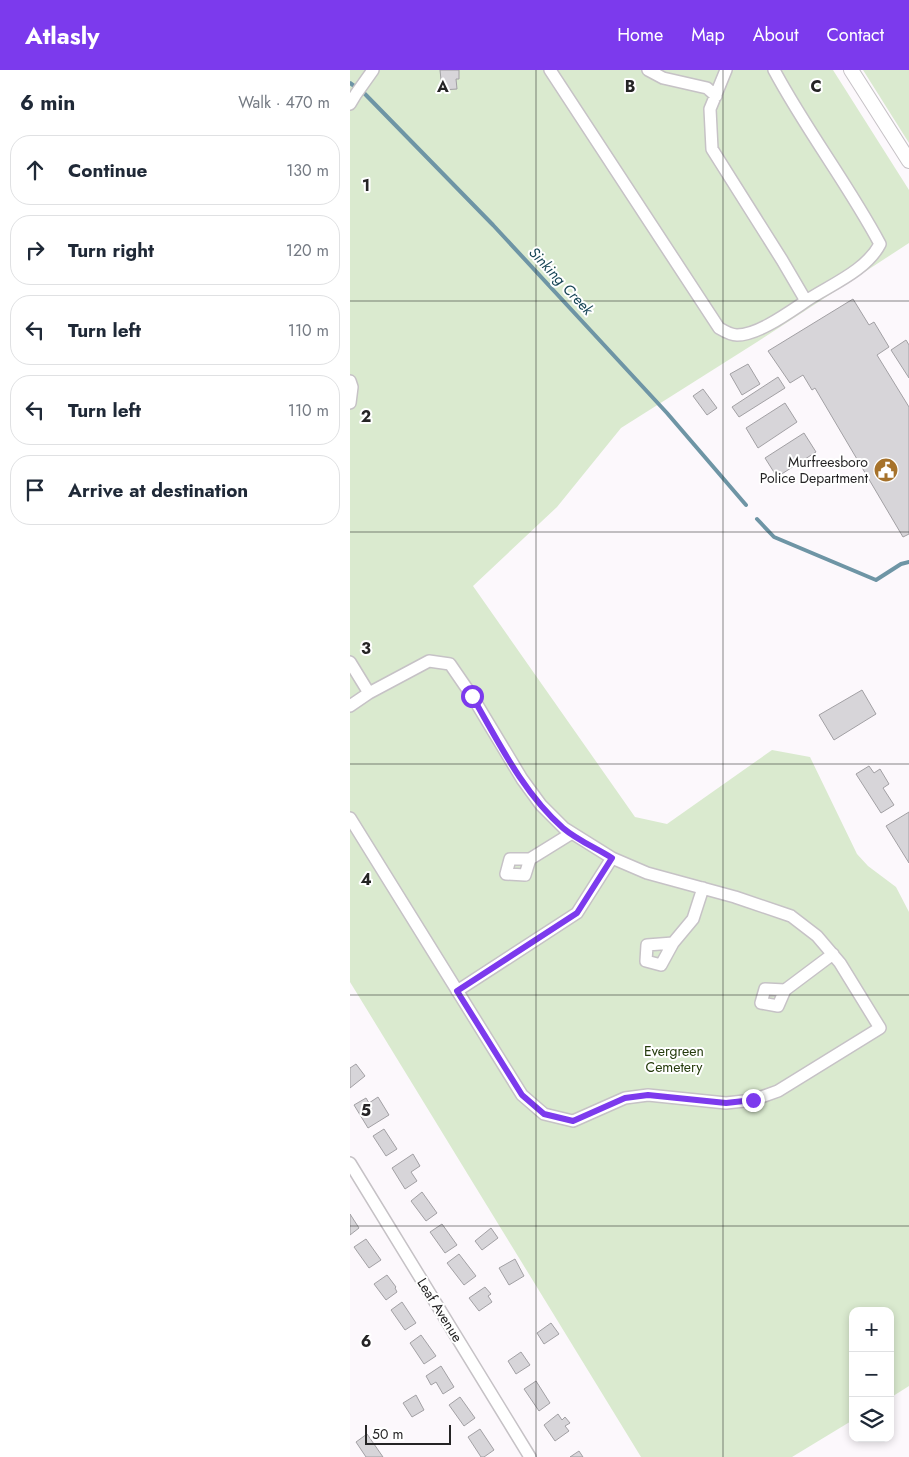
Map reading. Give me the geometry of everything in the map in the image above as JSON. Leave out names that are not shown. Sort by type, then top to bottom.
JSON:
[{"type":"street","points":[[356,94],[374,70]]},
{"type":"street","points":[[550,70],[718,328],[737,336],[757,330],[776,321],[851,273],[874,255],[880,244],[862,212],[795,109],[774,70]]},
{"type":"street","points":[[648,70],[663,78],[707,88],[716,96]]},
{"type":"street","points":[[726,70],[710,109],[712,149],[806,301]]},
{"type":"street","points":[[850,70],[909,161]]},
{"type":"street","points":[[350,381],[352,387],[350,403]]},
{"type":"street","points":[[350,706],[369,693],[429,661],[450,664],[472,696],[522,779],[541,805],[564,828],[612,858],[648,873],[791,916],[817,936],[833,954],[880,1028],[778,1091],[753,1100],[726,1103],[648,1095],[625,1098],[573,1121],[544,1114],[522,1095],[350,818]]},
{"type":"street","points":[[350,662],[369,693]]},
{"type":"street","points":[[530,859],[572,833]]},
{"type":"street","points":[[457,991],[577,913],[612,858]]},
{"type":"street","points":[[672,943],[693,919],[703,888]]},
{"type":"street","points":[[785,990],[833,954]]},
{"type":"street","name":"Leaf Avenue","points":[[350,1163],[524,1455]]},
{"type":"green space","name":"Evergreen Cemetery","points":[[350,70],[833,70],[909,190],[909,243],[621,428],[557,507],[473,586],[635,817],[667,824],[772,750],[810,757],[857,854],[868,866],[896,887],[909,912],[909,1386],[894,1395],[894,1307],[849,1307],[849,1422],[792,1457],[641,1457],[350,982]]},
{"type":"green space","points":[[863,70],[909,70],[909,143]]},
{"type":"building","points":[[440,70],[459,70],[459,79],[456,79],[457,89],[442,90]]},
{"type":"building","name":"Murfreesboro Police Department","points":[[853,299],[869,325],[874,322],[889,347],[877,355],[909,407],[909,534],[903,537],[815,388],[812,390],[803,375],[790,383],[768,351]]},
{"type":"building","points":[[906,340],[909,345],[909,378],[891,350]]},
{"type":"building","points":[[748,364],[760,384],[742,395],[730,374]]},
{"type":"building","points":[[778,377],[785,388],[739,417],[732,407]]},
{"type":"building","points":[[703,389],[717,408],[707,415],[693,396]]},
{"type":"building","points":[[785,403],[797,422],[758,448],[746,428]]},
{"type":"building","points":[[804,433],[816,452],[777,477],[765,458]]},
{"type":"building","points":[[862,690],[876,714],[834,740],[819,715]]},
{"type":"building","points":[[869,766],[874,773],[880,769],[889,784],[883,788],[894,805],[881,813],[856,774]]},
{"type":"building","points":[[909,812],[909,863],[886,826]]},
{"type":"building","points":[[356,1064],[365,1076],[350,1088],[350,1068]]},
{"type":"building","points":[[378,1097],[389,1115],[368,1128],[354,1105],[366,1098],[369,1103]]},
{"type":"building","points":[[384,1129],[397,1149],[386,1156],[373,1136]]},
{"type":"building","points":[[413,1154],[420,1166],[411,1172],[417,1181],[405,1189],[392,1168]]},
{"type":"building","points":[[422,1192],[437,1213],[426,1221],[411,1201]]},
{"type":"building","points":[[350,1214],[359,1228],[350,1235]]},
{"type":"building","points":[[442,1224],[457,1245],[445,1253],[430,1232]]},
{"type":"building","points":[[491,1228],[498,1238],[482,1250],[475,1241]]},
{"type":"building","points":[[366,1239],[381,1260],[369,1268],[354,1247]]},
{"type":"building","points":[[459,1254],[476,1276],[464,1285],[447,1263]]},
{"type":"building","points":[[515,1259],[524,1276],[509,1285],[499,1268]]},
{"type":"building","points":[[387,1275],[396,1287],[397,1292],[386,1300],[374,1284]]},
{"type":"building","points":[[485,1287],[491,1294],[488,1296],[492,1302],[479,1311],[469,1298]]},
{"type":"building","points":[[402,1302],[416,1323],[405,1330],[391,1310]]},
{"type":"building","points":[[551,1323],[559,1334],[544,1344],[537,1333]]},
{"type":"building","points":[[421,1335],[436,1356],[424,1364],[410,1343]]},
{"type":"building","points":[[521,1352],[530,1365],[516,1374],[508,1361]]},
{"type":"building","points":[[441,1366],[454,1387],[443,1394],[436,1382],[431,1385],[426,1376]]},
{"type":"building","points":[[536,1381],[550,1403],[539,1411],[524,1389]]},
{"type":"building","points":[[416,1395],[424,1410],[412,1417],[403,1403]]},
{"type":"building","points":[[460,1397],[475,1418],[464,1426],[449,1405]]},
{"type":"building","points":[[558,1414],[562,1420],[565,1417],[570,1423],[565,1426],[569,1431],[555,1441],[544,1425]]},
{"type":"building","points":[[480,1429],[494,1450],[484,1457],[481,1457],[468,1437]]},
{"type":"building","points":[[367,1434],[383,1457],[366,1457],[356,1442]]},
{"type":"building","points":[[579,1451],[583,1457],[570,1457]]},
{"type":"waterway","name":"Sinking Creek","points":[[350,83],[364,93],[493,225],[667,413],[746,505]]},
{"type":"waterway","name":"Sinking Creek","points":[[757,519],[774,537],[876,580],[901,564],[909,562]]},
{"type":"place","name":"Murfreesboro Police Department","points":[[886,470]]},
{"type":"route","points":[[472,696],[522,779],[541,805],[564,828],[612,858],[577,913],[457,991],[522,1095],[544,1114],[573,1121],[625,1098],[648,1095],[726,1103],[753,1100]]}]
